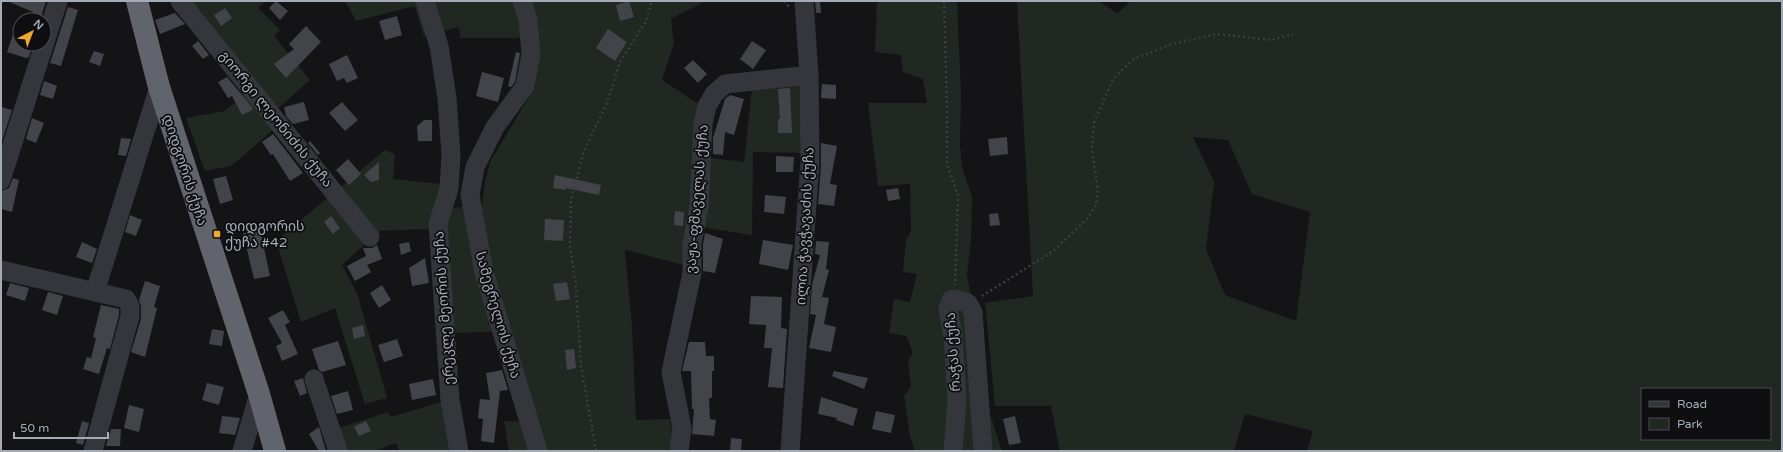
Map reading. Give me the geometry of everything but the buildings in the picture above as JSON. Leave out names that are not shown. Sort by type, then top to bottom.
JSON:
[{"type":"highway","name":"დიდგორის ქუჩა","points":[[137,1],[159,87],[259,394],[275,451]]},
{"type":"street","points":[[1,180],[58,1]]},
{"type":"street","name":"გიორგი ლეონიძის ქუჩა","points":[[180,1],[370,237]]},
{"type":"street","name":"ერეკლე მეორის ქუჩა","points":[[425,1],[439,46],[447,98],[451,155],[449,189],[438,224],[450,400],[459,451]]},
{"type":"street","name":"სამეგრელოს ქუჩა","points":[[522,1],[528,20],[531,54],[525,86],[495,127],[475,167],[470,195],[484,272],[538,451]]},
{"type":"street","points":[[528,20],[532,1]]},
{"type":"street","name":"ილია ჭავჭავაძის ქუჩა","points":[[790,451],[810,161],[809,76],[804,1]]},
{"type":"street","name":"ვაჟა-ფშაველას ქუჩა","points":[[679,451],[682,428],[671,372],[692,273],[692,243],[699,207],[704,124],[707,106],[714,94],[725,84],[809,76]]},
{"type":"street","points":[[95,292],[159,87]]},
{"type":"street","points":[[449,189],[475,167]]},
{"type":"street","points":[[1,270],[126,299],[130,306],[130,316],[93,451]]},
{"type":"street","name":"რაჭას ქუჩა","points":[[953,451],[957,400],[953,336],[948,309],[951,300],[955,299],[968,303],[973,312],[983,451]]},
{"type":"street","points":[[314,379],[338,451]]},
{"type":"street","points":[[242,451],[259,394]]},
{"type":"path","points":[[596,451],[582,366],[576,287],[570,246],[571,200],[584,151],[607,103],[620,62],[645,23],[651,5],[650,1]]},
{"type":"path","points":[[944,1],[947,164],[958,196],[955,299]]},
{"type":"path","points":[[973,312],[981,296],[1052,252],[1087,219],[1096,204],[1098,188],[1092,150],[1094,123],[1113,79],[1134,59],[1169,45],[1217,34],[1272,40],[1292,34]]},
{"type":"green space","points":[[187,1],[265,1],[258,8],[280,30],[274,36],[310,80],[267,118],[275,128],[231,166],[205,171],[186,118],[225,111],[256,84]]},
{"type":"green space","points":[[344,1],[705,1],[671,19],[674,43],[662,80],[702,106],[695,156],[744,162],[752,88],[802,81],[803,153],[753,152],[752,235],[688,225],[684,265],[625,250],[632,326],[636,420],[670,419],[673,437],[671,451],[509,451],[504,421],[536,422],[509,331],[455,333],[446,226],[449,208],[482,206],[485,182],[490,162],[535,87],[538,38],[460,38],[459,27],[424,36],[415,6],[356,21]]},
{"type":"green space","points":[[877,1],[957,1],[961,93],[960,145],[962,167],[972,197],[971,240],[967,274],[970,292],[977,303],[990,414],[1002,451],[915,451],[910,437],[904,396],[911,387],[908,361],[913,353],[906,336],[889,333],[894,299],[910,302],[917,274],[903,272],[906,241],[911,231],[910,184],[878,186],[868,103],[927,103],[923,79],[903,72],[901,55],[875,52]]},
{"type":"green space","points":[[1017,1],[1099,1],[1117,13],[1131,1],[1782,1],[1782,451],[1307,451],[1313,431],[1245,414],[1234,451],[1060,451],[1051,406],[995,406],[985,303],[1033,296]],"holes":[[[1193,137],[1228,140],[1252,194],[1310,212],[1296,321],[1225,295],[1206,249],[1214,182]]]},
{"type":"green space","points":[[385,150],[395,154],[393,179],[441,184],[429,229],[380,231],[342,265],[357,293],[387,398],[365,404],[335,308],[301,322],[276,241]]},
{"type":"green space","points":[[458,397],[466,451],[399,451],[396,443],[375,451],[346,451],[339,428],[388,412],[390,417]]},
{"type":"place","name":"დიდგორის ქუჩა #42","points":[[217,234]]}]
